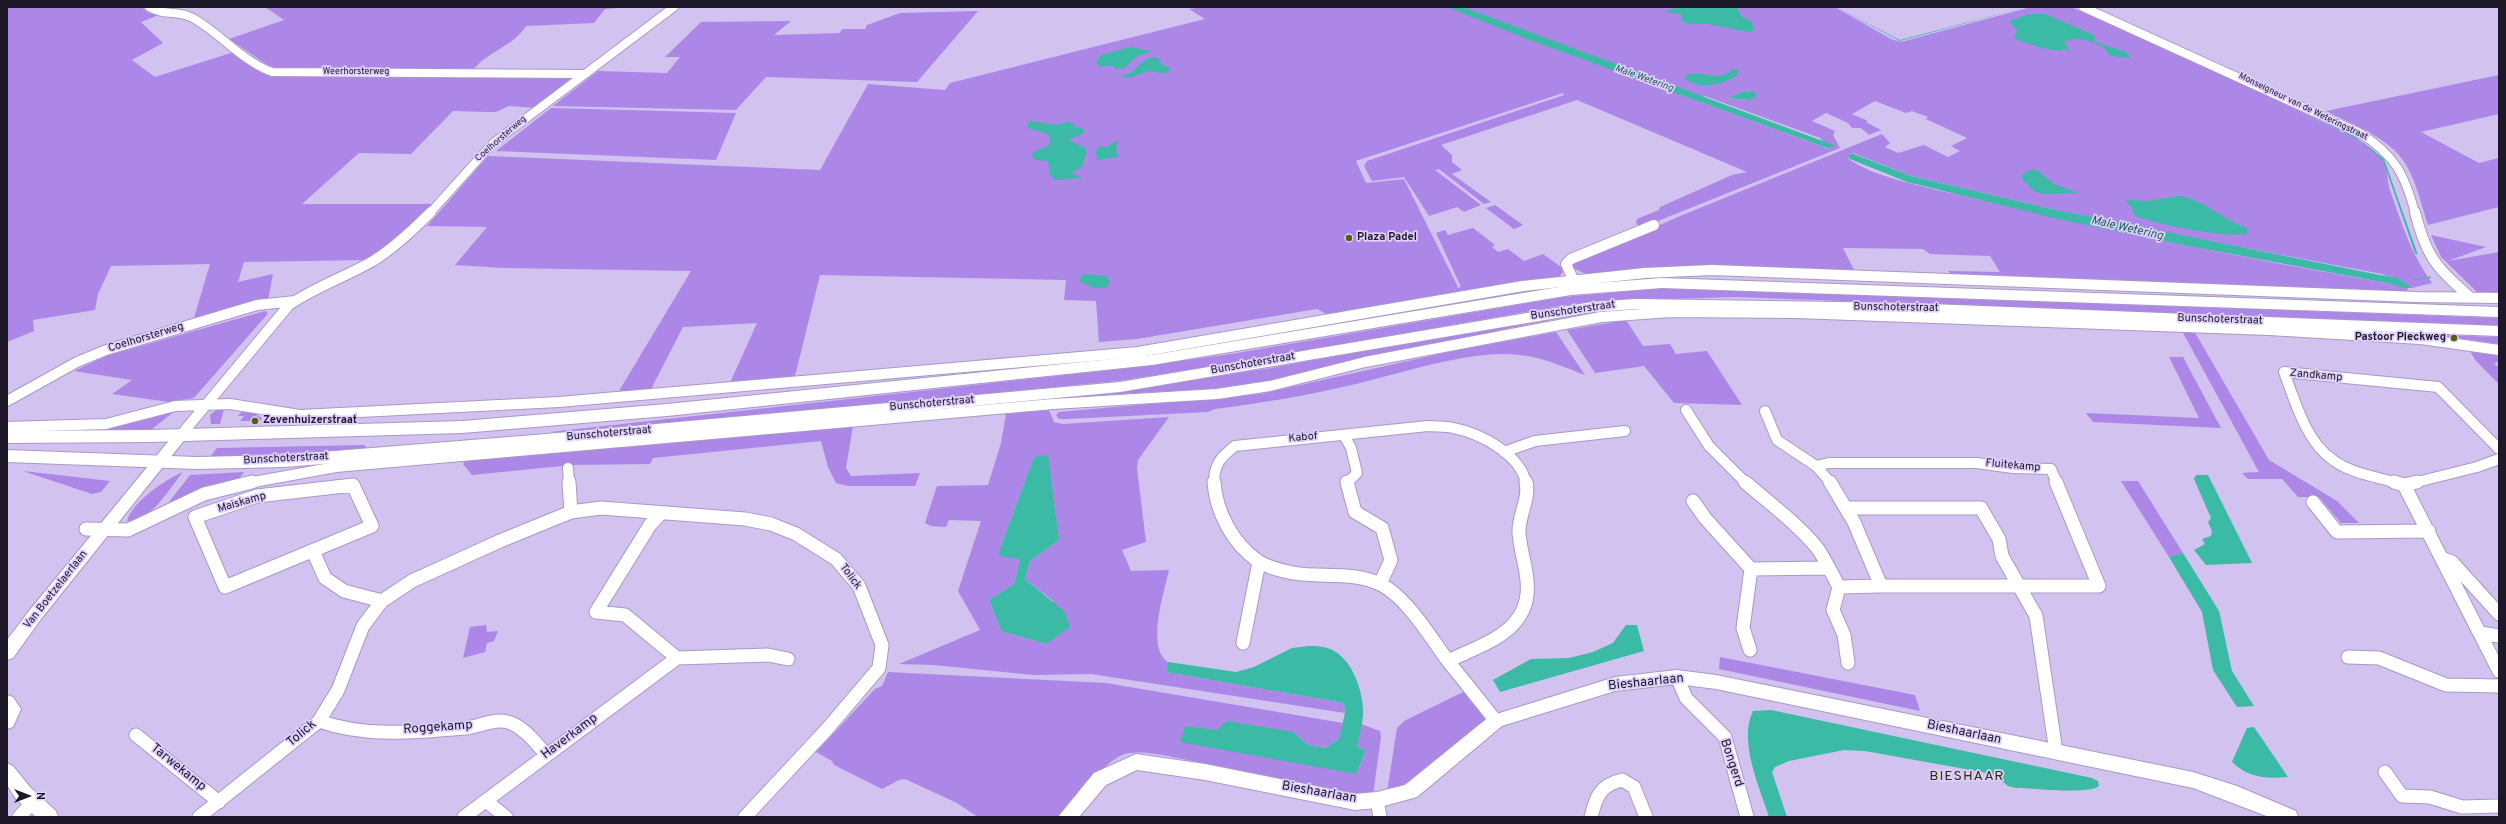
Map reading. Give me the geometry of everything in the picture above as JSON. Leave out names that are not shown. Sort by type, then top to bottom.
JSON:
[{"type":"main road","name":"Bunschoterstraat","points":[[7,437],[181,435],[462,427],[683,408],[1152,360],[1571,290],[1662,283],[2430,310],[2468,304],[2499,312]]},
{"type":"main road","name":"Bunschoterstraat","points":[[7,456],[160,462],[271,462],[562,439],[1120,387],[1491,323],[1592,307],[1636,304],[1904,308],[2493,331]]},
{"type":"street","name":"Weerhorsterweg","points":[[149,7],[158,12],[172,13],[193,18],[258,67],[272,72],[583,74]]},
{"type":"street","points":[[172,13],[188,7]]},
{"type":"street","name":"Coelhorsterweg","points":[[181,435],[276,318],[294,301],[360,269],[391,248],[426,217],[485,150],[583,74],[674,7]]},
{"type":"street","name":"Monseigneur van de Weteringstraat","points":[[2083,7],[2223,68],[2350,128],[2377,145],[2391,158],[2400,170],[2425,245],[2432,260],[2468,304]]},
{"type":"street","points":[[1573,279],[1566,264],[1571,260],[1654,225]]},
{"type":"street","name":"Bunschoterstraat","points":[[7,427],[106,424],[175,406],[245,405],[300,415],[559,402],[1138,352],[1455,296],[1573,279],[1665,271],[1712,270],[2452,298],[2468,304],[2499,298]]},
{"type":"street","name":"Coelhorsterweg","points":[[7,401],[77,362],[106,350],[257,305],[294,301]]},
{"type":"street","name":"Bunschoterstraat","points":[[105,528],[128,530],[204,494],[267,478],[329,468],[1053,404],[1217,394],[1270,386],[1365,362],[1601,317],[1671,312],[1796,313],[2167,326],[2422,339],[2469,347],[2499,350]]},
{"type":"street","name":"Zandkamp","points":[[2404,485],[2349,468],[2332,460],[2305,430],[2284,372],[2438,387],[2499,449]]},
{"type":"street","points":[[1686,410],[1694,428],[1735,472],[1817,548],[1839,587],[1834,610],[1844,635],[1848,663]]},
{"type":"street","points":[[1765,411],[1777,440],[1816,466],[1832,481],[1847,508],[1881,586]]},
{"type":"street","name":"Kabof","points":[[1448,661],[1507,631],[1524,610],[1528,585],[1518,525],[1527,486],[1521,467],[1504,452],[1477,435],[1454,428],[1428,426],[1249,443],[1235,446],[1219,459],[1214,473],[1215,496],[1224,520],[1236,540],[1259,562],[1292,573],[1344,576],[1380,584],[1399,598],[1448,661],[1496,721]]},
{"type":"street","points":[[1504,452],[1535,441],[1625,431]]},
{"type":"street","name":"Van Boetzelaerlaan","points":[[7,653],[105,528],[181,435]]},
{"type":"street","points":[[1344,435],[1351,448],[1357,472],[1347,482],[1355,512],[1382,528],[1391,560],[1380,584]]},
{"type":"street","points":[[2499,459],[2477,467],[2404,485],[2481,633],[2499,672]]},
{"type":"street","name":"Fluitekamp","points":[[1816,466],[1829,463],[1977,463],[2013,468],[2051,468],[2099,586],[1839,587]]},
{"type":"street","points":[[568,468],[571,512]]},
{"type":"street","name":"Maiskamp","points":[[353,485],[372,526],[313,551],[225,587],[195,517],[258,496],[312,488],[353,485]]},
{"type":"street","points":[[1692,501],[1705,518],[1751,569],[1829,568]]},
{"type":"street","points":[[2313,502],[2337,532],[2429,532]]},
{"type":"street","name":"Tolick","points":[[199,817],[319,721],[338,690],[363,626],[382,601],[412,581],[571,512],[601,508],[745,519],[771,524],[796,534],[836,559],[859,586],[882,645],[879,668],[828,728],[745,817]]},
{"type":"street","points":[[1847,508],[1981,508],[1999,539],[2002,556],[2036,616],[2056,752]]},
{"type":"street","points":[[661,513],[650,525],[596,612],[625,615],[676,658],[768,654],[788,659]]},
{"type":"street","points":[[86,529],[105,528]]},
{"type":"street","points":[[313,551],[325,578],[344,591],[382,601]]},
{"type":"street","points":[[2443,559],[2452,562],[2499,614]]},
{"type":"street","points":[[1243,643],[1259,562]]},
{"type":"street","points":[[1750,650],[1743,628],[1751,569]]},
{"type":"street","points":[[2481,633],[2499,636]]},
{"type":"street","points":[[2348,657],[2378,658],[2446,685],[2499,686]]},
{"type":"street","name":"Haverkamp","points":[[464,817],[676,658]]},
{"type":"street","name":"Bieshaarlaan","points":[[1067,817],[1100,779],[1136,762],[1206,772],[1378,808],[1410,791],[1496,721],[1615,684],[1677,677],[1716,682],[2193,780],[2230,792],[2289,817]]},
{"type":"street","name":"Bongerd","points":[[1677,677],[1686,698],[1725,737],[1747,817]]},
{"type":"street","points":[[7,702],[12,709],[7,722]]},
{"type":"street","name":"Roggekamp","points":[[319,721],[331,727],[363,732],[472,727],[505,721],[518,727],[547,755]]},
{"type":"street","name":"Tarwekamp","points":[[136,735],[219,802]]},
{"type":"street","points":[[7,771],[33,802],[49,817]]},
{"type":"street","points":[[2385,772],[2402,796],[2430,797],[2462,807],[2499,806]]},
{"type":"street","points":[[1591,817],[1596,796],[1607,783],[1622,780],[1634,787],[1646,817]]},
{"type":"street","points":[[486,801],[506,817]]},
{"type":"street","points":[[19,817],[33,802]]},
{"type":"shaded area","points":[[7,7],[142,7],[148,13],[159,15],[141,22],[163,43],[132,60],[155,77],[234,52],[259,71],[575,75],[535,108],[509,106],[496,112],[453,111],[411,154],[359,153],[302,204],[434,204],[405,233],[367,260],[244,262],[238,282],[273,274],[268,300],[193,321],[210,264],[111,266],[98,294],[95,310],[33,320],[34,331],[7,342]]},
{"type":"shaded area","points":[[265,7],[633,7],[605,9],[594,23],[526,26],[515,39],[479,63],[473,70],[276,68],[266,64],[229,39],[284,20]]},
{"type":"shaded area","points":[[1193,7],[1835,7],[1891,39],[1901,42],[2031,7],[2071,7],[2204,65],[2354,137],[2371,148],[2384,163],[2388,184],[2398,214],[2413,250],[2432,283],[2412,288],[2382,274],[2129,226],[2056,210],[1911,176],[1853,153],[1850,153],[1848,158],[1858,165],[1888,177],[1923,187],[2127,233],[2408,288],[2407,292],[1955,277],[1948,271],[2000,272],[1990,256],[1930,254],[1923,249],[1843,248],[1854,270],[1586,274],[1573,268],[1573,264],[1680,216],[1882,134],[1890,143],[1885,147],[1898,153],[1924,145],[1948,157],[1960,151],[1951,146],[1967,138],[1926,119],[1928,117],[1912,111],[1906,113],[1875,101],[1852,114],[1868,121],[1866,122],[1881,130],[1869,135],[1861,128],[1852,128],[1848,123],[1826,113],[1812,121],[1835,131],[1833,135],[1840,148],[1643,227],[1636,224],[1637,219],[1659,210],[1660,207],[1732,175],[1747,172],[1577,100],[1441,145],[1452,155],[1452,162],[1462,170],[1452,174],[1491,202],[1484,204],[1439,169],[1435,170],[1481,205],[1464,212],[1457,207],[1429,216],[1404,177],[1372,181],[1364,166],[1367,161],[1564,95],[1563,93],[1356,161],[1366,183],[1404,179],[1458,287],[1455,288],[1461,287],[1436,233],[1445,230],[1448,235],[1473,228],[1495,245],[1492,247],[1498,252],[1508,249],[1524,261],[1543,254],[1561,267],[1563,272],[1558,278],[1328,315],[1317,309],[1137,339],[1099,342],[1096,301],[1064,300],[1066,280],[820,275],[794,380],[729,385],[757,323],[683,327],[649,393],[616,396],[691,271],[504,268],[455,265],[487,227],[427,226],[488,156],[820,170],[868,84],[945,90],[950,83],[1205,19],[1189,9],[1196,8]],"holes":[[[1744,91],[1748,91],[1756,97],[1747,100],[1727,98]],[[1705,96],[1820,138],[1829,149],[1695,100]]]},
{"type":"shaded area","points":[[978,11],[917,82],[766,77],[736,110],[553,106],[598,71],[667,73],[680,57],[665,57],[701,22],[791,21],[774,35],[840,33],[842,29],[865,29],[867,25],[900,13]]},
{"type":"shaded area","points":[[2499,75],[2499,114],[2421,132],[2479,163],[2499,158],[2499,207],[2428,225],[2413,178],[2398,154],[2391,147],[2373,135],[2326,111]]},
{"type":"shaded area","points":[[551,108],[736,113],[716,160],[496,151]]},
{"type":"shaded area","points":[[1495,205],[1523,225],[1514,229],[1486,208]]},
{"type":"shaded area","points":[[2431,235],[2486,247],[2448,261],[2499,252],[2499,294],[2479,294],[2441,257]]},
{"type":"shaded area","points":[[1649,289],[1725,289],[2499,318],[2499,326],[1737,297],[1603,301],[1559,306],[1266,358],[1118,381],[586,432],[550,432],[1128,368],[1231,354],[1563,297]]},
{"type":"shaded area","points":[[265,311],[268,313],[265,317],[194,398],[169,402],[112,394],[132,380],[74,371],[109,355]]},
{"type":"shaded area","points":[[1573,315],[1378,356],[1271,381],[1224,388],[1086,396],[1271,368],[1399,344]]},
{"type":"shaded area","points":[[1626,320],[1643,346],[1670,344],[1676,354],[1707,351],[1742,405],[1674,403],[1644,366],[1595,373],[1567,330]]},
{"type":"shaded area","points":[[2182,331],[2194,331],[2269,460],[2337,501],[2359,523],[2341,523],[2319,497],[2298,497],[2282,479],[2248,479],[2242,473],[2259,472]]},
{"type":"shaded area","points":[[1556,332],[1585,375],[1553,363],[1528,356],[1501,354],[1481,355],[1416,368],[1321,392],[1215,409],[1208,412],[1068,419],[1059,419],[1056,415],[1059,412],[1260,394],[1448,352]]},
{"type":"shaded area","points":[[2436,335],[2499,337],[2499,344]]},
{"type":"shaded area","points":[[2470,351],[2499,354],[2499,362],[2494,363],[2499,368],[2499,384],[2476,361]]},
{"type":"shaded area","points":[[2169,357],[2183,357],[2221,428],[2093,422],[2086,413],[2199,418]]},
{"type":"shaded area","points":[[219,408],[224,409],[220,424],[211,424],[210,415]]},
{"type":"shaded area","points":[[245,408],[262,418],[260,421],[240,421],[244,416],[238,416]]},
{"type":"shaded area","points":[[176,410],[151,430],[100,432],[105,427]]},
{"type":"shaded area","points":[[1049,410],[1054,422],[1063,424],[1169,417],[1138,460],[1137,468],[1146,542],[1122,550],[1131,571],[1169,570],[1158,619],[1157,632],[1158,645],[1162,655],[1168,662],[1166,672],[1344,703],[1345,713],[1091,674],[1033,675],[934,665],[899,664],[980,630],[958,591],[981,521],[949,520],[946,527],[931,526],[925,523],[937,486],[988,485],[1001,443],[1006,414]],"holes":[[[1034,457],[1050,475],[1059,540],[1030,561],[1025,579],[1053,601],[1046,644],[1001,631],[989,600],[1014,584],[1020,559],[1001,546]]]},
{"type":"shaded area","points":[[853,426],[846,468],[851,476],[920,473],[915,486],[848,486],[836,483],[828,467],[821,441],[653,458],[650,464],[572,465],[472,475],[463,464],[466,460]]},
{"type":"shaded area","points":[[363,445],[367,447],[362,449],[210,457],[217,448]]},
{"type":"shaded area","points":[[23,471],[110,481],[101,492],[92,494]]},
{"type":"shaded area","points":[[183,472],[152,510],[136,520],[127,521],[135,506],[150,492]]},
{"type":"shaded area","points":[[244,472],[239,479],[169,502],[190,475]]},
{"type":"shaded area","points":[[2121,481],[2138,481],[2183,553],[2169,557]]},
{"type":"shaded area","points":[[486,625],[487,632],[498,631],[494,641],[487,643],[485,652],[463,658],[470,627]]},
{"type":"shaded area","points":[[1720,657],[1915,695],[1920,711],[1719,669]]},
{"type":"shaded area","points":[[888,672],[1106,683],[1343,723],[1340,738],[1325,748],[1308,745],[1293,732],[1217,731],[1185,726],[1356,774],[1366,750],[1357,747],[1361,724],[1380,731],[1381,737],[1373,795],[1349,793],[1168,756],[1133,753],[1122,755],[1106,766],[1071,801],[1058,817],[978,817],[957,803],[905,779],[899,780],[882,789],[834,765],[832,761],[816,752],[875,689],[882,686]]},
{"type":"shaded area","points":[[1467,690],[1488,722],[1427,770],[1401,786],[1387,792],[1397,728],[1404,721]]},
{"type":"water","name":"Male Wetering","points":[[1447,7],[1463,7],[1836,146],[1827,148],[1524,38]]},
{"type":"water","points":[[1678,7],[1737,7],[1741,16],[1752,22],[1754,31],[1748,32],[1708,24],[1688,24],[1682,21],[1681,14],[1665,12]]},
{"type":"water","points":[[1836,7],[1900,40],[2026,7],[1900,41]]},
{"type":"water","points":[[2029,14],[2045,14],[2094,35],[2095,42],[2126,52],[2131,58],[2110,56],[2101,46],[2091,41],[2079,39],[2064,42],[2071,52],[2064,49],[2060,51],[2046,49],[2014,39],[2017,30],[2009,21]]},
{"type":"water","points":[[1131,47],[1151,51],[1134,58],[1125,68],[1117,69],[1110,65],[1100,67],[1096,62],[1101,55]]},
{"type":"water","points":[[1153,57],[1161,59],[1159,63],[1170,68],[1169,72],[1149,72],[1130,77],[1120,77],[1132,72],[1145,60]]},
{"type":"water","points":[[1733,69],[1739,70],[1736,76],[1717,84],[1704,85],[1685,79],[1687,75],[1699,74],[1716,76],[1727,73]]},
{"type":"water","points":[[1744,91],[1754,92],[1756,97],[1750,100],[1727,98]]},
{"type":"water","points":[[2312,116],[2355,136],[2384,159],[2418,255],[2415,253],[2383,161],[2361,141]]},
{"type":"water","points":[[1032,121],[1055,125],[1069,122],[1076,125],[1072,128],[1082,128],[1084,131],[1082,134],[1068,140],[1087,149],[1082,167],[1071,173],[1083,178],[1055,180],[1050,175],[1048,161],[1035,160],[1032,156],[1034,152],[1049,145],[1051,139],[1047,134],[1028,128],[1028,122]]},
{"type":"water","points":[[1115,141],[1118,142],[1116,147],[1117,156],[1124,156],[1097,160],[1096,151],[1099,150],[1097,149],[1099,146],[1107,147]]},
{"type":"water","name":"Male Wetering","points":[[1851,153],[1911,176],[2056,210],[2385,276],[2397,277],[2412,288],[2403,288],[2392,284],[2178,244],[2058,219],[1907,182],[1850,159],[1848,156]]},
{"type":"water","points":[[2032,169],[2038,171],[2054,184],[2078,193],[2043,194],[2034,191],[2022,179],[2022,175]]},
{"type":"water","points":[[2179,196],[2205,205],[2247,228],[2247,233],[2238,235],[2191,230],[2156,222],[2134,215],[2132,208],[2125,200],[2148,201]]},
{"type":"water","points":[[1083,274],[1106,276],[1110,281],[1106,288],[1094,288],[1079,281]]},
{"type":"water","points":[[2430,276],[2431,278],[2417,280],[2406,278],[2421,279]]},
{"type":"water","points":[[1048,455],[1059,540],[1030,561],[1025,579],[1064,611],[1070,627],[1046,644],[1001,631],[989,600],[1014,584],[1020,559],[999,556],[1001,546],[1034,457]]},
{"type":"water","points":[[2196,475],[2208,475],[2252,563],[2206,565],[2194,550],[2205,544],[2202,539],[2211,536],[2212,531],[2208,522],[2211,518],[2194,479]]},
{"type":"water","points":[[2183,553],[2219,611],[2232,671],[2254,706],[2237,707],[2213,670],[2202,612],[2169,557]]},
{"type":"water","points":[[1626,625],[1637,625],[1644,651],[1500,692],[1493,680],[1531,659],[1569,658],[1593,652],[1613,643]]},
{"type":"water","points":[[1309,646],[1325,647],[1338,654],[1351,668],[1356,678],[1363,707],[1363,720],[1357,747],[1366,750],[1356,774],[1180,742],[1185,726],[1217,730],[1227,721],[1293,732],[1308,745],[1325,748],[1339,739],[1345,713],[1344,703],[1166,672],[1168,662],[1236,672],[1254,667],[1292,648]]},
{"type":"water","points":[[1771,710],[2092,778],[2098,781],[2099,786],[2093,789],[2072,791],[2016,788],[2008,786],[1993,774],[1865,751],[1844,750],[1789,761],[1775,767],[1772,772],[1787,817],[1769,817],[1752,764],[1748,736],[1749,723],[1753,711]]},
{"type":"water","points":[[2254,727],[2288,777],[2272,778],[2258,776],[2245,771],[2232,762],[2247,728]]},
{"type":"place","name":"Plaza Padel","points":[[1349,238]]},
{"type":"place","name":"Pastoor Pieckweg","points":[[2454,338]]},
{"type":"place","name":"Zevenhuizerstraat","points":[[255,421]]},
{"type":"district","name":"BIESHAAR","points":[[1967,777]]}]
